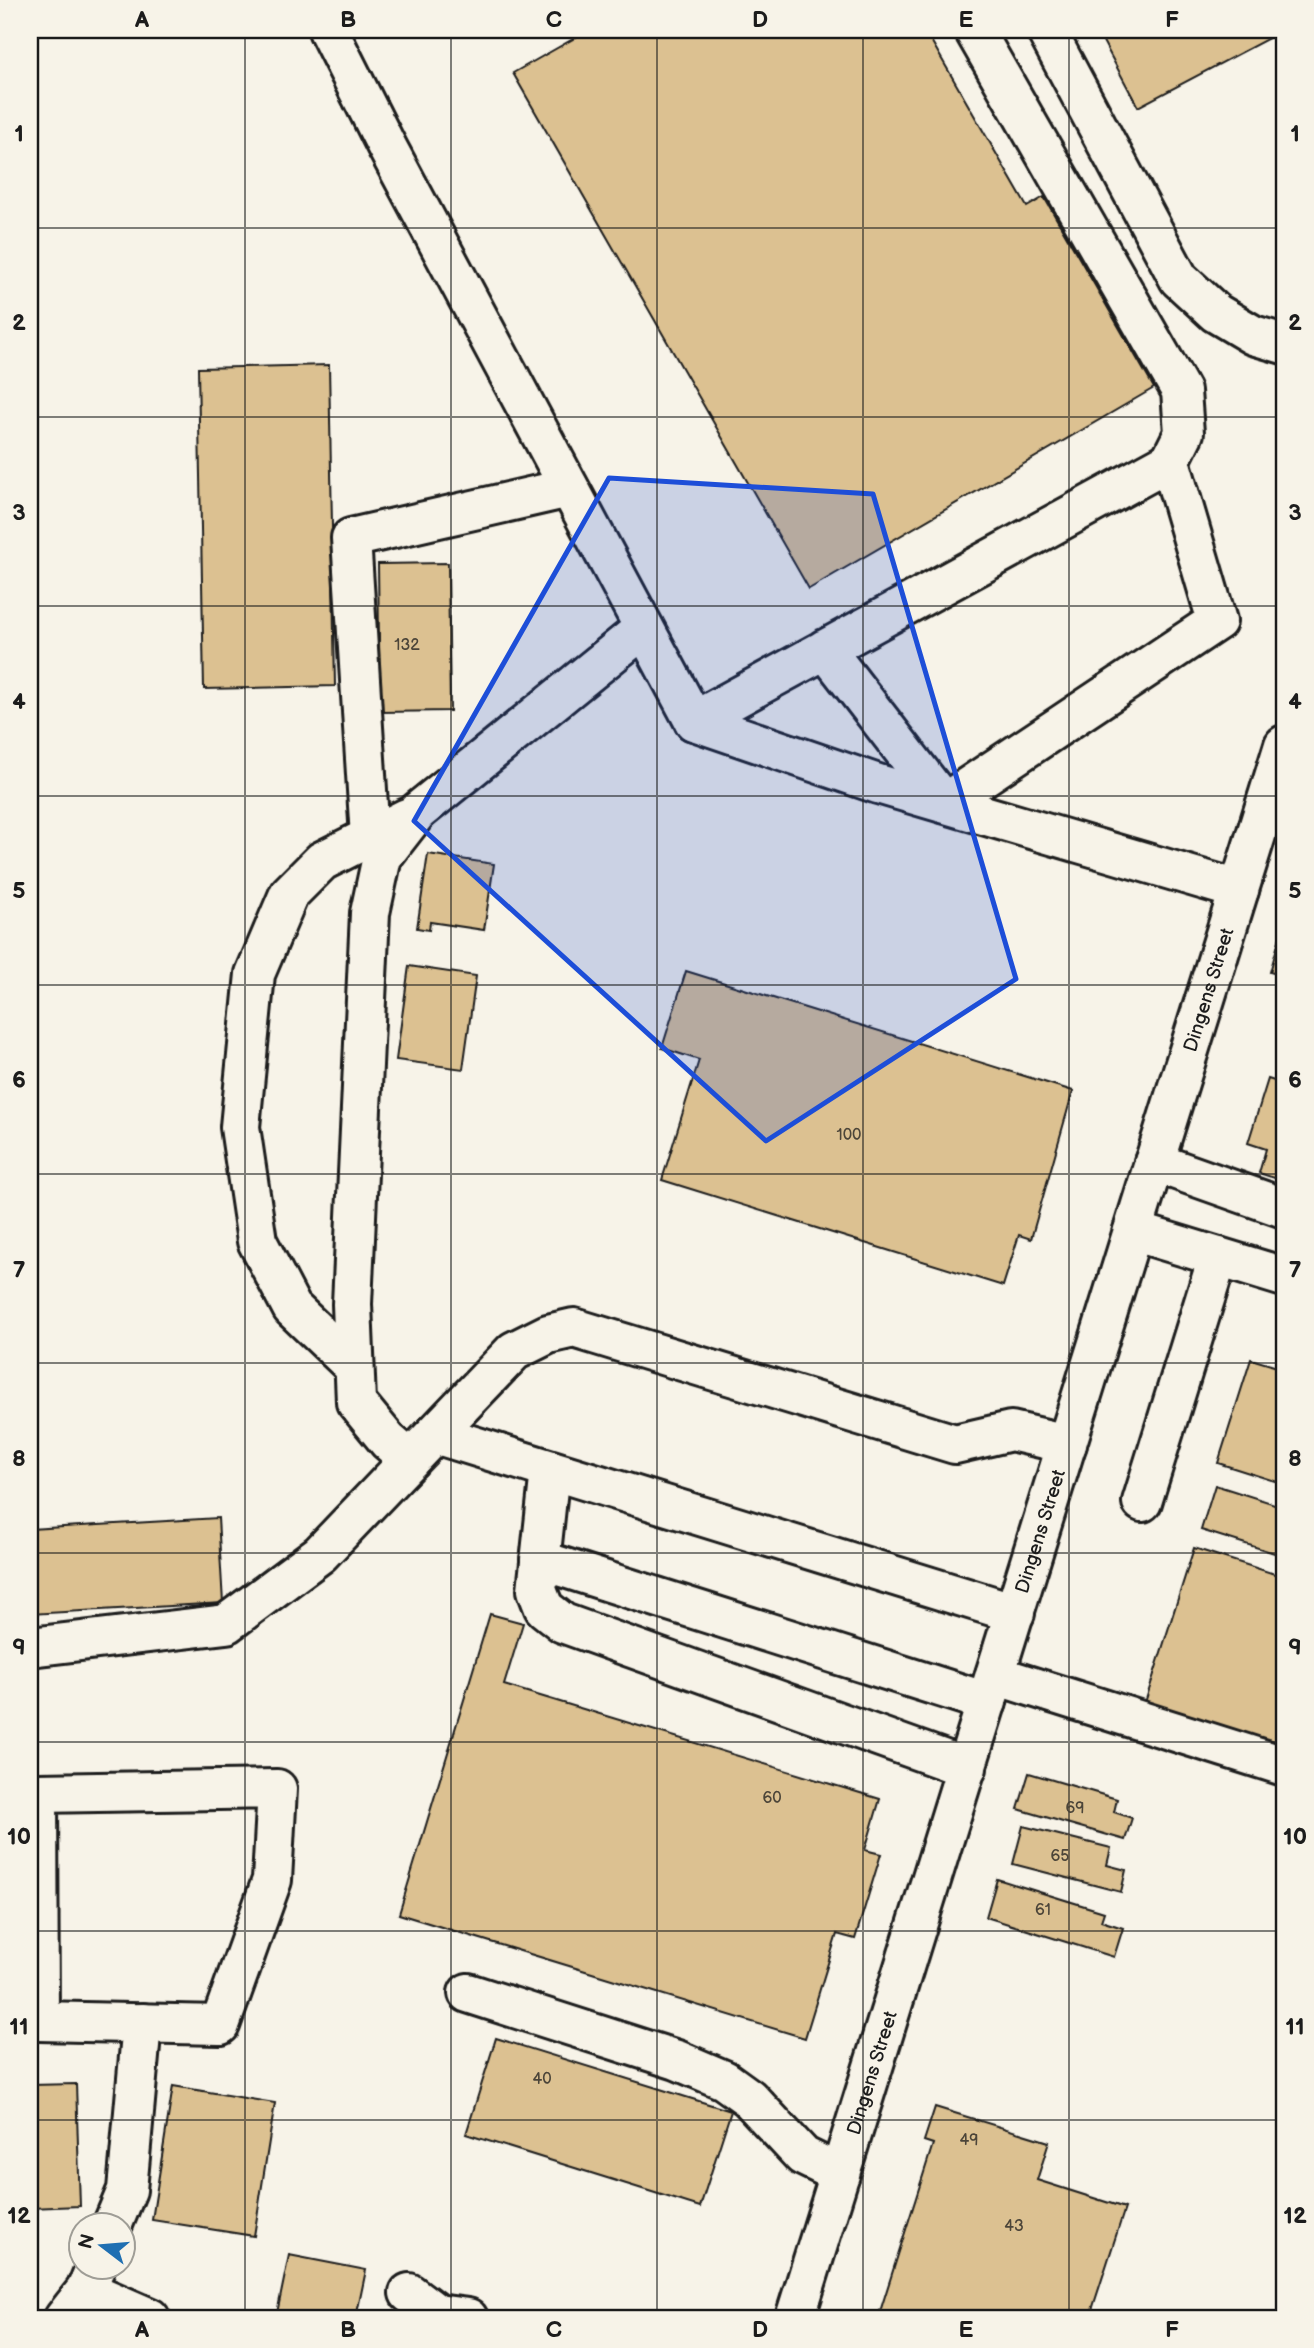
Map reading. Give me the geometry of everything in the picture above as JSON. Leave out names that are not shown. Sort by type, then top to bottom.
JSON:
[{"type":"street","points":[[328,30],[694,721],[944,803],[1239,890]]},
{"type":"street","points":[[694,721],[1170,461],[1184,433],[1181,391],[974,30]]},
{"type":"street","points":[[1046,30],[1179,279],[1216,313],[1253,335],[1284,344]]},
{"type":"street","points":[[944,803],[1217,621],[1170,461]]},
{"type":"street","points":[[370,836],[351,538],[569,488]]},
{"type":"street","points":[[644,628],[418,812],[382,857],[370,913],[352,1304],[356,1402],[388,1441],[550,1470],[1015,1613]]},
{"type":"street","points":[[825,649],[944,803]]},
{"type":"street","name":"Dingens Street","points":[[796,2318],[1284,745]]},
{"type":"street","points":[[354,1367],[292,1308],[257,1241],[240,1126],[255,974],[289,894],[322,861],[418,812]]},
{"type":"street","points":[[1154,1162],[1284,1208]]},
{"type":"street","points":[[1133,1231],[1284,1277]]},
{"type":"street","points":[[1142,1502],[1218,1256]]},
{"type":"street","points":[[30,1647],[226,1624],[320,1554],[514,1351],[548,1334],[574,1328],[955,1444],[1011,1431],[1067,1444]]},
{"type":"street","points":[[550,1470],[537,1590],[544,1608],[563,1623],[967,1768]]},
{"type":"street","points":[[540,1560],[991,1689],[1284,1766]]},
{"type":"street","points":[[277,1790],[272,1880],[219,2025],[142,2023],[39,2021],[38,1793],[277,1790]]},
{"type":"street","points":[[468,1993],[677,2060],[724,2080],[749,2098],[803,2157],[840,2174]]},
{"type":"street","points":[[118,2212],[127,2190],[142,2023]]},
{"type":"street","points":[[82,2292],[150,2318]]},
{"type":"street","points":[[409,2292],[437,2314],[468,2318]]},
{"type":"highlighted area","points":[[609,478],[873,494],[1016,979],[766,1141],[414,821]]},
{"type":"building","points":[[589,30],[925,30],[1027,207],[1044,197],[1154,388],[809,589],[513,73]]},
{"type":"building","points":[[1097,30],[1284,30],[1138,107]]},
{"type":"building","points":[[329,365],[335,686],[204,689],[198,368]]},
{"type":"building","points":[[448,563],[450,711],[380,712],[378,564]]},
{"type":"building","points":[[428,854],[494,864],[484,930],[430,922],[429,930],[417,928]]},
{"type":"building","points":[[1284,923],[1284,976],[1270,972]]},
{"type":"building","points":[[409,966],[476,976],[463,1069],[396,1060]]},
{"type":"building","points":[[686,971],[1073,1091],[1031,1239],[1019,1235],[1003,1286],[662,1180],[699,1060],[662,1048]]},
{"type":"building","points":[[1284,1027],[1284,1056],[1276,1053]]},
{"type":"building","points":[[1268,1079],[1284,1084],[1284,1181],[1259,1173],[1266,1149],[1248,1143]]},
{"type":"building","points":[[1251,1359],[1284,1369],[1284,1484],[1218,1463]]},
{"type":"building","points":[[1215,1485],[1284,1507],[1284,1556],[1201,1530]]},
{"type":"building","points":[[218,1518],[223,1603],[30,1614],[30,1529]]},
{"type":"building","points":[[1194,1548],[1284,1577],[1284,1754],[1143,1709]]},
{"type":"building","points":[[490,1614],[523,1623],[504,1685],[880,1799],[865,1850],[881,1854],[855,1939],[837,1934],[805,2038],[399,1914]]},
{"type":"building","points":[[1029,1773],[1117,1799],[1114,1812],[1132,1818],[1125,1840],[1018,1809]]},
{"type":"building","points":[[1023,1826],[1111,1848],[1107,1865],[1126,1870],[1121,1892],[1013,1864]]},
{"type":"building","points":[[997,1879],[1104,1912],[1101,1921],[1123,1928],[1114,1957],[986,1917]]},
{"type":"building","points":[[496,2038],[731,2111],[700,2207],[466,2134]]},
{"type":"building","points":[[76,2084],[80,2206],[30,2208],[30,2085]]},
{"type":"building","points":[[173,2086],[275,2103],[254,2236],[152,2220]]},
{"type":"building","points":[[935,2107],[1049,2142],[1037,2180],[1125,2208],[1091,2313],[1109,2318],[878,2318],[933,2144],[924,2141]]},
{"type":"building","points":[[289,2255],[366,2270],[356,2318],[276,2318]]}]
